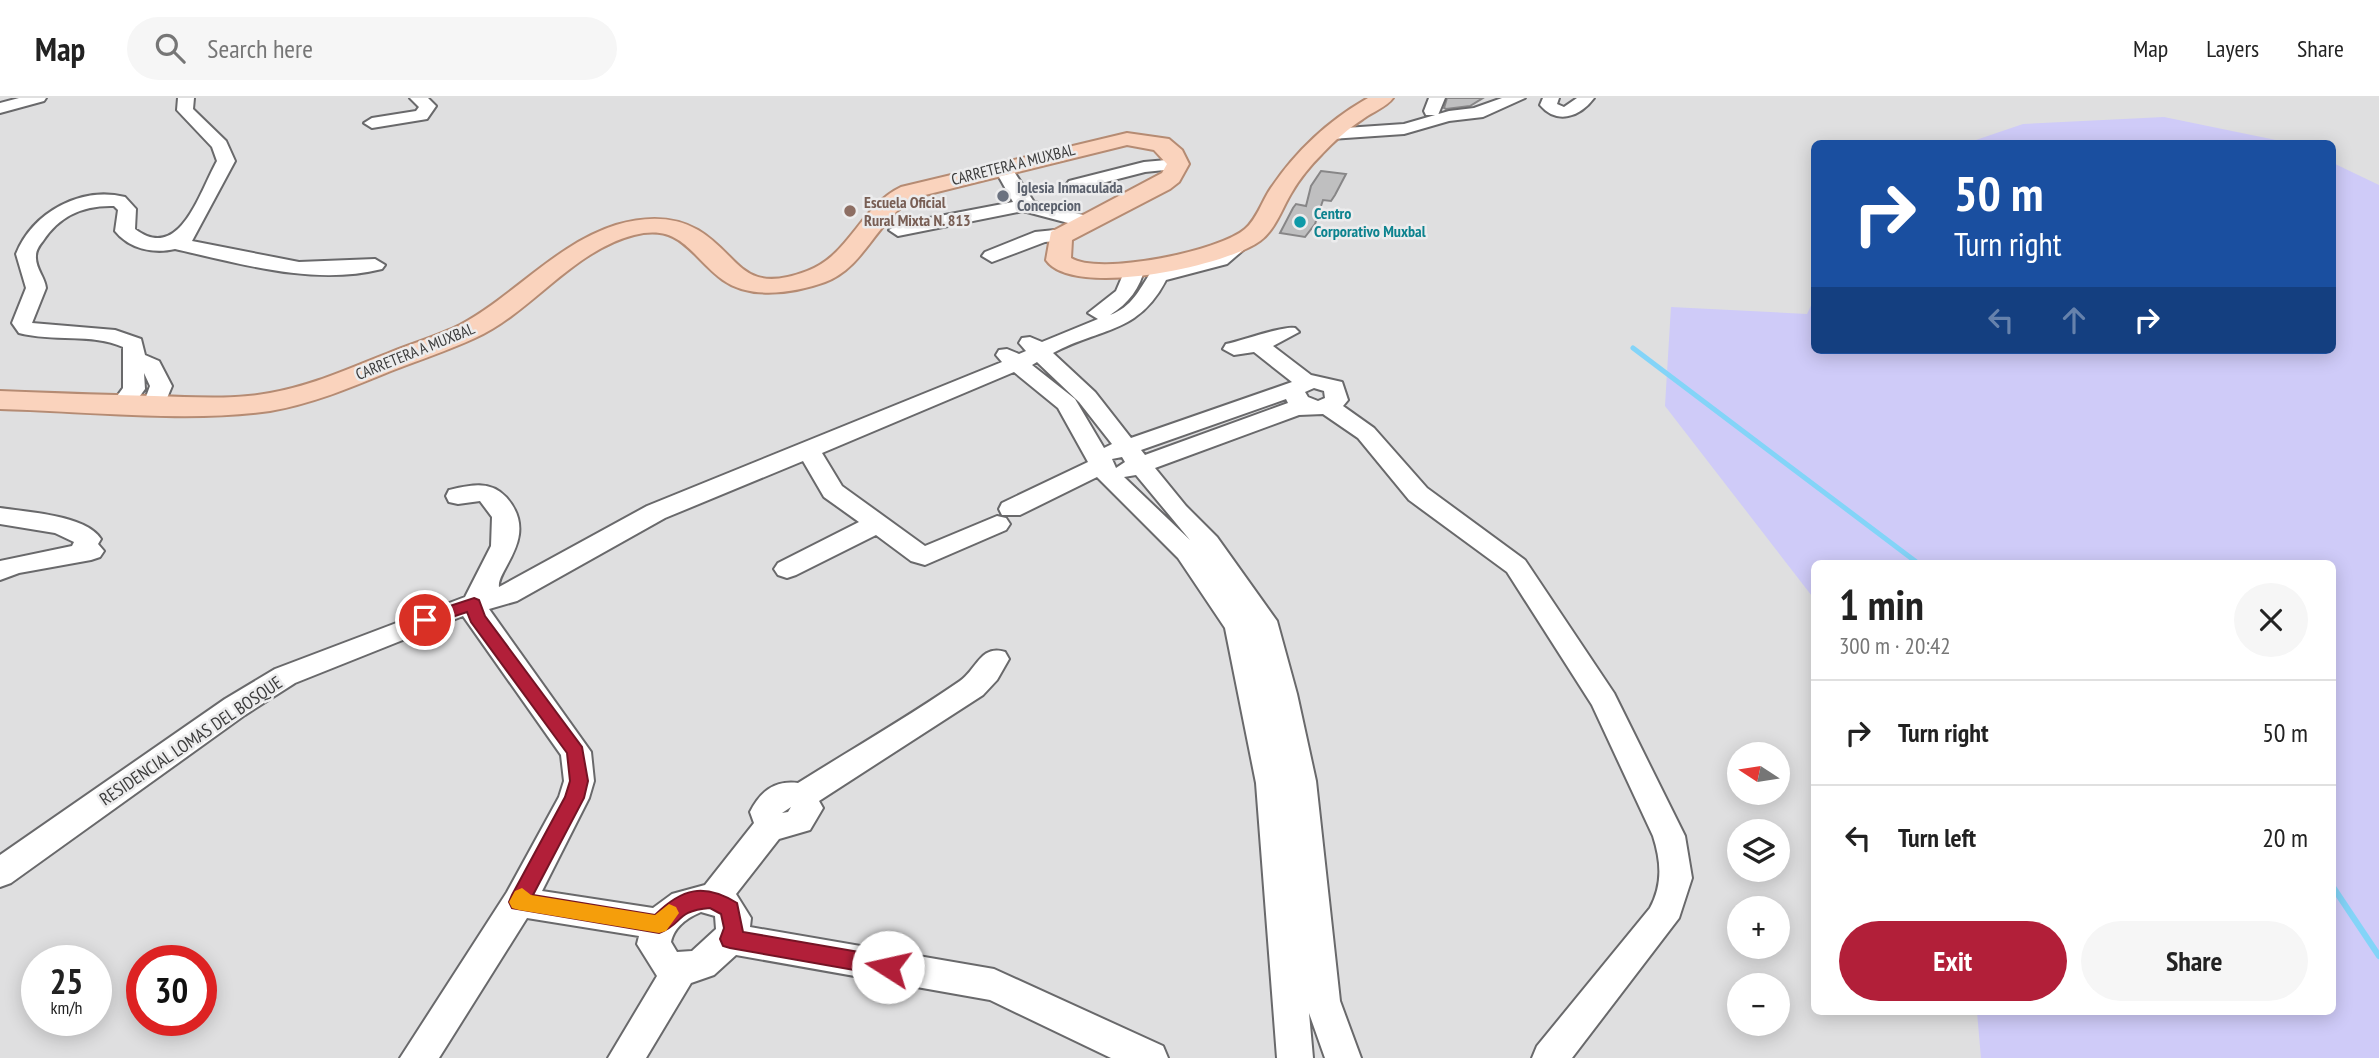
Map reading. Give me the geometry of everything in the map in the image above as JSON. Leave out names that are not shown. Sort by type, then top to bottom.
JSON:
[{"type":"main road","points":[[1178,164],[1171,177],[1162,184],[1060,237],[1056,253],[1058,260],[1065,266],[1092,270],[1135,267],[1239,245],[1256,232],[1302,162],[1345,121],[1383,98]]},
{"type":"main road","name":"CARRETERA A MUXBAL","points":[[0,400],[242,405],[296,397],[467,332],[488,321],[600,241],[638,228],[664,226],[684,230],[697,239],[718,264],[740,280],[769,285],[829,273],[840,264],[895,199],[929,185],[1084,146],[1139,138],[1161,144],[1174,155],[1178,164]]},
{"type":"street","points":[[0,108],[38,98]]},
{"type":"street","points":[[176,243],[185,237],[226,161],[220,145],[185,110],[183,103],[186,98]]},
{"type":"street","points":[[372,123],[421,115],[428,106],[418,98]]},
{"type":"street","points":[[1331,134],[1404,129],[1437,111],[1477,113],[1517,98]]},
{"type":"street","points":[[1551,98],[1548,105],[1553,110],[1569,113],[1577,111],[1586,98]]},
{"type":"street","points":[[1075,184],[1144,167],[1178,164]]},
{"type":"street","points":[[1003,168],[1026,205],[1039,212],[1061,214],[1091,222]]},
{"type":"street","points":[[123,403],[134,389],[129,373],[135,359],[133,344],[115,336],[54,334],[26,329],[22,323],[35,297],[37,285],[26,259],[27,251],[38,228],[54,216],[71,207],[106,200],[119,201],[127,209],[125,231],[135,240],[153,246],[176,243],[305,270],[341,271],[375,265]]},
{"type":"street","points":[[898,230],[1026,205]]},
{"type":"street","points":[[992,256],[1042,236],[1065,235]]},
{"type":"street","points":[[474,604],[500,583],[634,505],[955,375],[1129,316],[1146,299],[1158,275],[1220,260],[1239,245]]},
{"type":"street","points":[[474,604],[533,582],[656,512],[809,451],[1113,305],[1132,283],[1135,267]]},
{"type":"street","points":[[1234,349],[1258,345],[1288,332]]},
{"type":"street","points":[[1258,345],[1310,396],[1366,433],[1418,494],[1516,566],[1604,701],[1669,836],[1676,858],[1677,879],[1673,900],[1662,918],[1550,1058]]},
{"type":"street","points":[[1021,351],[1087,397],[1177,512],[1208,543],[1263,621],[1283,694],[1301,781],[1322,1001],[1343,1058]]},
{"type":"street","points":[[1021,351],[1067,404],[1103,465],[1187,552],[1238,626],[1255,696],[1271,783],[1295,1058]]},
{"type":"street","points":[[135,359],[151,366],[161,386],[155,405]]},
{"type":"street","points":[[809,451],[833,491],[919,555],[925,556],[1103,465],[1296,408],[1310,396]]},
{"type":"street","points":[[418,1058],[519,902],[574,798],[579,766],[568,740],[477,617],[474,604],[501,557],[506,514],[500,502],[485,492],[458,496]]},
{"type":"street","points":[[0,516],[61,526],[88,539],[86,552],[14,565],[0,571]]},
{"type":"street","points":[[787,569],[870,527],[873,520]]},
{"type":"street","name":"RESIDENCIAL LOMAS DEL BOSQUE","points":[[0,873],[235,707],[285,676],[474,604]]},
{"type":"street","points":[[713,899],[772,824],[766,817],[771,803],[786,794],[802,796],[973,687],[987,673],[995,659]]},
{"type":"street","points":[[713,899],[730,909],[734,928],[730,939],[715,957],[692,967],[681,968],[662,961],[654,944],[659,924],[677,906],[689,901],[713,899]]},
{"type":"street","points":[[519,902],[659,924]]},
{"type":"street","points":[[730,939],[994,985],[1150,1058]]},
{"type":"street","points":[[626,1058],[681,968]]},
{"type":"shaded area","points":[[2164,117],[2276,140],[1976,140],[2023,124]]},
{"type":"shaded area","points":[[2336,164],[2379,185],[2379,1058],[1981,1058],[1977,1015],[2336,1015],[2336,560],[1811,560],[1811,595],[1665,406],[1671,307],[1807,314],[1811,306],[1811,354],[2336,354]]},
{"type":"building","points":[[1447,98],[1483,98],[1470,106],[1446,109]]},
{"type":"building","points":[[1321,171],[1346,174],[1331,201],[1323,200],[1315,224],[1305,237],[1280,233],[1296,204],[1306,206],[1311,186]]},
{"type":"waterway","points":[[1633,348],[1914,560]]},
{"type":"waterway","points":[[2336,892],[2379,956]]},
{"type":"slow traffic","points":[[522,897],[519,902],[659,924],[669,913]]},
{"type":"place","name":"Iglesia Inmaculada Concepcion","points":[[1003,196]]},
{"type":"place","name":"Escuela Oficial Rural Mixta N. 813","points":[[850,211]]},
{"type":"place","name":"Centro Corporativo Muxbal","points":[[1300,222]]},
{"type":"route","points":[[425,620],[474,604],[477,617],[576,752],[579,781],[574,798],[519,902],[659,924],[677,906],[701,898],[713,899],[730,909],[734,918],[730,939],[888,967]]}]
